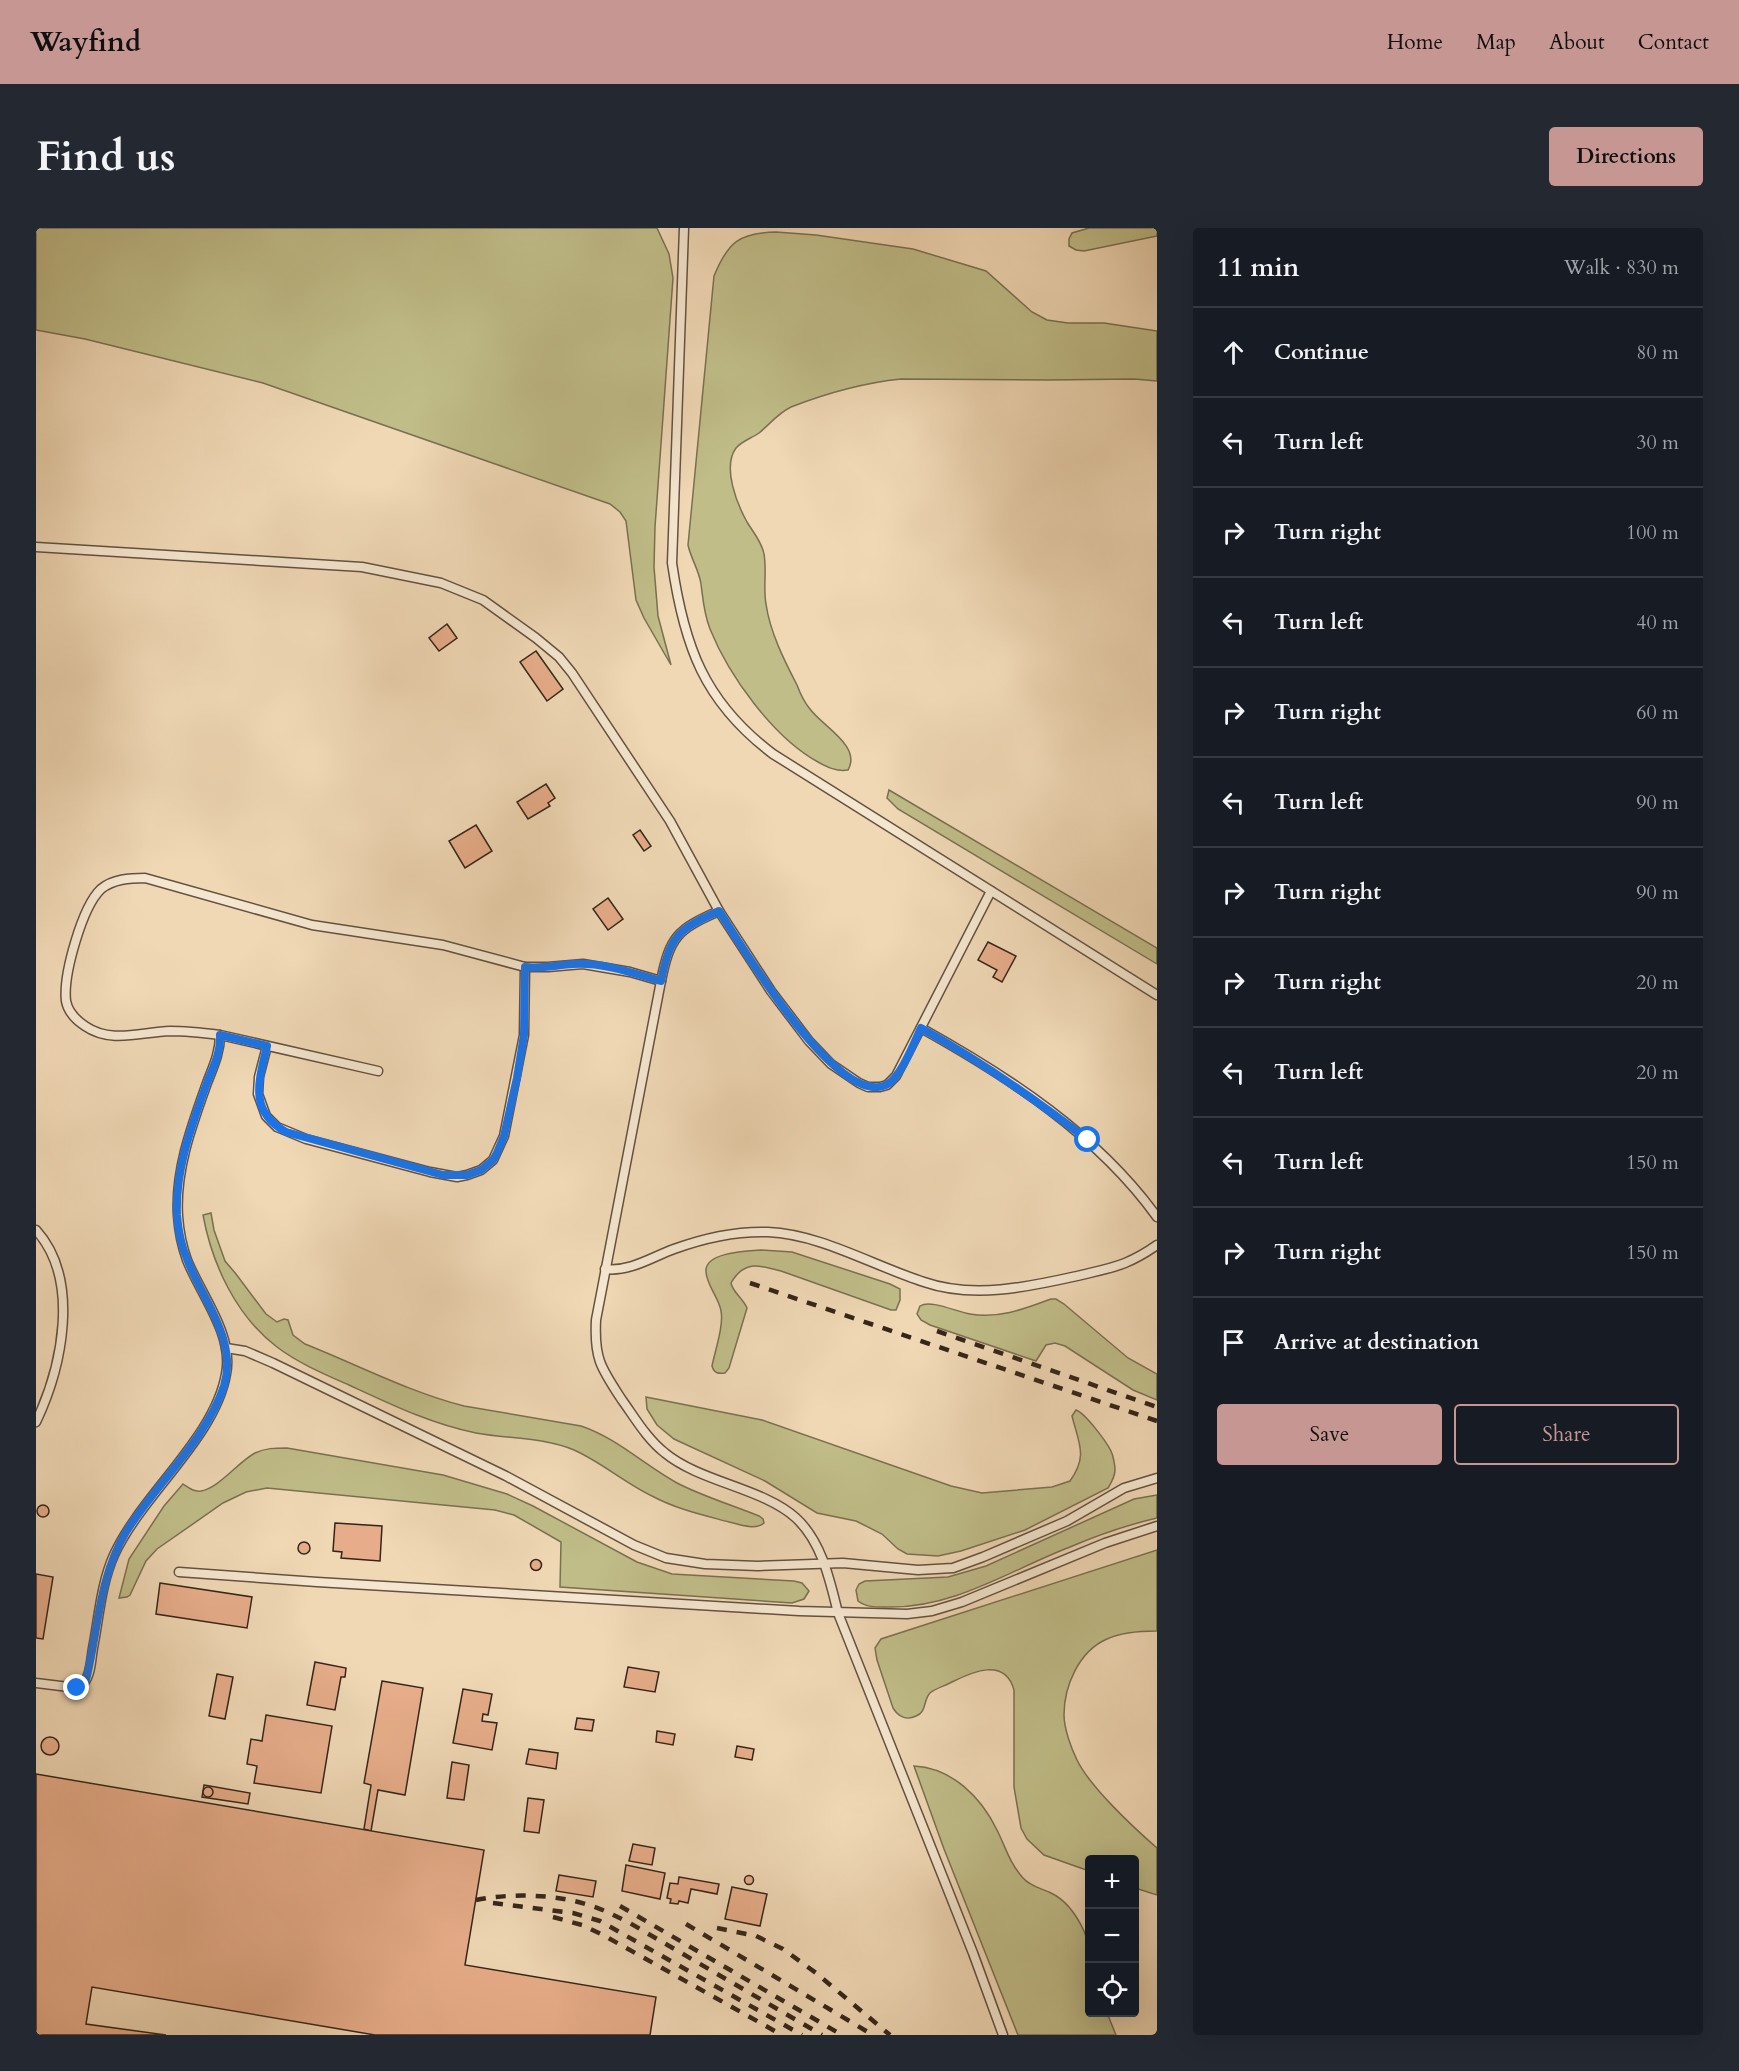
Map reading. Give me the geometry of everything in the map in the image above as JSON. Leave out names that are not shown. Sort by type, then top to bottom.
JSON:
[{"type":"lane","points":[[684,228],[672,563],[680,615],[697,661],[728,714],[757,742],[789,764],[1157,995]]},
{"type":"lane","points":[[36,547],[362,567],[441,583],[477,597],[528,632],[565,664],[670,821],[719,911],[771,991],[804,1035],[831,1064],[851,1079],[868,1087],[887,1085],[900,1070],[991,891]]},
{"type":"lane","points":[[378,1071],[220,1035],[183,1031],[126,1036],[106,1035],[86,1027],[73,1015],[66,1003],[69,974],[82,919],[93,899],[109,884],[126,879],[153,879],[259,912],[312,925],[443,945],[525,967],[584,964],[630,972],[661,981]]},
{"type":"lane","points":[[719,911],[693,923],[678,935],[668,950],[605,1269],[596,1320],[596,1352],[609,1379],[648,1437],[673,1459],[785,1510],[802,1525],[824,1563],[838,1613],[973,1953],[1003,2035]]},
{"type":"lane","points":[[267,1046],[258,1094],[266,1116],[277,1127],[306,1139],[430,1172],[450,1176],[467,1175],[481,1170],[493,1160],[504,1136],[524,1035],[525,967]]},
{"type":"lane","points":[[921,1028],[974,1059],[1088,1140],[1122,1173],[1157,1217]]},
{"type":"lane","points":[[36,1683],[77,1688],[85,1682],[112,1560],[130,1526],[213,1412],[224,1385],[227,1373],[226,1348],[219,1326],[187,1259],[177,1215],[183,1161],[189,1137],[217,1060],[220,1035]]},
{"type":"lane","points":[[36,1230],[46,1242],[56,1264],[63,1309],[57,1356],[45,1400],[36,1422]]},
{"type":"lane","points":[[605,1269],[623,1269],[671,1250],[715,1237],[770,1232],[795,1236],[828,1246],[941,1288],[971,1291],[1039,1283],[1111,1268],[1138,1257],[1157,1245]]},
{"type":"lane","points":[[226,1348],[245,1351],[273,1363],[506,1476],[613,1535],[653,1554],[684,1562],[758,1566],[843,1563],[918,1570],[953,1568],[1067,1521],[1124,1488],[1157,1478]]},
{"type":"lane","points":[[179,1572],[838,1613],[907,1614],[946,1607],[978,1597],[1105,1543],[1157,1526]]},
{"type":"shaded area","points":[[36,228],[657,228],[669,254],[673,278],[654,567],[658,616],[671,665],[636,600],[626,521],[610,504],[263,383],[85,339],[36,330]]},
{"type":"shaded area","points":[[1089,228],[1157,228],[1157,236],[1084,251],[1069,246],[1072,233]]},
{"type":"shaded area","points":[[776,232],[816,235],[913,249],[986,271],[1032,312],[1047,320],[1068,323],[1104,323],[1157,331],[1157,381],[1134,379],[901,379],[872,383],[818,397],[791,407],[736,448],[730,465],[732,485],[743,514],[763,550],[765,598],[774,635],[806,703],[816,716],[839,737],[850,753],[851,761],[848,770],[829,767],[801,751],[754,704],[729,666],[710,629],[700,579],[688,545],[714,276],[724,255],[736,242],[744,237]]},
{"type":"shaded area","points":[[889,790],[1157,948],[1157,964],[898,809],[887,798]]},
{"type":"shaded area","points":[[211,1213],[214,1230],[225,1261],[266,1314],[277,1322],[288,1320],[293,1335],[305,1344],[403,1386],[444,1400],[464,1406],[581,1426],[594,1431],[607,1437],[677,1483],[759,1516],[764,1523],[747,1526],[680,1508],[642,1491],[574,1450],[538,1440],[476,1433],[427,1419],[302,1363],[285,1353],[262,1334],[238,1305],[220,1270],[207,1233],[203,1215]]},
{"type":"shaded area","points":[[761,1250],[792,1252],[890,1284],[900,1289],[900,1300],[896,1310],[781,1271],[759,1266],[747,1268],[741,1271],[731,1283],[747,1308],[729,1368],[725,1373],[717,1373],[712,1366],[722,1317],[720,1306],[707,1277],[707,1265],[712,1260],[728,1254]]},
{"type":"shaded area","points":[[1051,1299],[1064,1304],[1128,1358],[1157,1374],[1157,1400],[1133,1390],[1065,1346],[1055,1343],[1046,1345],[1036,1361],[930,1325],[921,1320],[917,1314],[920,1306],[930,1304],[970,1314],[1001,1314]]},
{"type":"shaded area","points":[[646,1397],[762,1420],[951,1486],[982,1493],[1052,1487],[1070,1481],[1076,1472],[1080,1457],[1079,1442],[1072,1416],[1076,1410],[1090,1422],[1108,1446],[1113,1457],[1115,1473],[1108,1488],[1025,1530],[938,1556],[907,1554],[882,1534],[856,1521],[817,1513],[765,1481],[674,1439],[657,1425],[647,1409]]},
{"type":"shaded area","points":[[287,1448],[443,1475],[507,1494],[637,1562],[672,1574],[794,1581],[802,1583],[809,1591],[804,1599],[792,1603],[560,1587],[561,1542],[514,1515],[495,1510],[267,1488],[246,1492],[223,1503],[157,1549],[146,1561],[130,1595],[119,1598],[129,1559],[164,1506],[183,1484],[196,1491],[208,1489],[255,1453],[266,1449]]},
{"type":"shaded area","points":[[1157,1495],[1157,1518],[1091,1538],[959,1595],[913,1606],[873,1607],[858,1601],[856,1590],[859,1584],[865,1581],[948,1577],[986,1566],[1134,1499]]},
{"type":"shaded area","points":[[1157,1550],[1157,1631],[1119,1635],[1107,1639],[1088,1652],[1070,1681],[1064,1715],[1070,1744],[1083,1771],[1113,1807],[1157,1848],[1157,1895],[1139,1889],[1139,1855],[1085,1855],[1085,1870],[1044,1855],[1027,1839],[1021,1828],[1014,1787],[1014,1690],[1010,1680],[1003,1673],[996,1670],[978,1671],[960,1678],[932,1691],[922,1712],[906,1718],[893,1708],[877,1660],[875,1648],[881,1639]]},
{"type":"shaded area","points":[[914,1766],[941,1772],[964,1786],[983,1806],[1011,1861],[1023,1878],[1056,1896],[1074,1914],[1085,1934],[1085,2017],[1109,2017],[1116,2035],[1018,2035],[944,1849]]},
{"type":"building","points":[[447,624],[457,638],[439,651],[429,638]]},
{"type":"building","points":[[536,651],[563,689],[547,701],[520,662]]},
{"type":"building","points":[[546,784],[555,798],[548,803],[550,806],[528,819],[517,802]]},
{"type":"building","points":[[476,825],[492,851],[465,868],[449,841]]},
{"type":"building","points":[[640,830],[651,846],[644,851],[633,835]]},
{"type":"building","points":[[608,898],[623,919],[608,930],[593,909]]},
{"type":"building","points":[[988,942],[1016,956],[1002,982],[993,977],[997,970],[978,960]]},
{"type":"building","points":[[45,1505],[49,1511],[45,1517],[41,1517],[37,1509]]},
{"type":"building","points":[[335,1523],[382,1526],[380,1561],[341,1558],[342,1552],[333,1551]]},
{"type":"building","points":[[306,1542],[310,1548],[306,1554],[302,1554],[298,1546]]},
{"type":"building","points":[[536,1559],[542,1565],[536,1571],[530,1565]]},
{"type":"building","points":[[36,1574],[53,1577],[43,1639],[36,1638]]},
{"type":"building","points":[[160,1583],[252,1597],[247,1628],[156,1614]]},
{"type":"building","points":[[315,1662],[346,1668],[345,1677],[341,1677],[335,1710],[307,1705]]},
{"type":"building","points":[[628,1667],[659,1672],[655,1692],[624,1687]]},
{"type":"building","points":[[217,1674],[233,1677],[225,1719],[209,1716]]},
{"type":"building","points":[[382,1681],[423,1688],[405,1795],[378,1790],[371,1831],[364,1829],[371,1785],[364,1783]]},
{"type":"building","points":[[463,1689],[492,1694],[488,1715],[483,1714],[482,1721],[497,1723],[492,1750],[453,1743]]},
{"type":"building","points":[[266,1715],[332,1726],[321,1793],[254,1783],[257,1766],[247,1764],[251,1739],[262,1741]]},
{"type":"building","points":[[577,1718],[594,1720],[592,1731],[575,1729]]},
{"type":"building","points":[[657,1731],[675,1734],[673,1745],[656,1742]]},
{"type":"building","points":[[50,1737],[56,1740],[59,1746],[56,1752],[50,1755],[44,1752],[41,1746],[44,1740]]},
{"type":"building","points":[[737,1746],[754,1749],[752,1760],[735,1757]]},
{"type":"building","points":[[529,1749],[558,1753],[556,1769],[526,1764]]},
{"type":"building","points":[[452,1762],[469,1765],[464,1800],[447,1798]]},
{"type":"building","points":[[36,1774],[484,1850],[465,1965],[656,1997],[650,2035],[375,2035],[92,1987],[86,2024],[166,2035],[36,2035]]},
{"type":"building","points":[[204,1785],[250,1793],[248,1804],[202,1797]]},
{"type":"building","points":[[208,1787],[213,1792],[208,1797],[203,1792]]},
{"type":"building","points":[[528,1798],[544,1800],[539,1833],[524,1831]]},
{"type":"building","points":[[633,1844],[655,1848],[652,1865],[629,1861]]},
{"type":"building","points":[[626,1865],[665,1873],[660,1899],[622,1891]]},
{"type":"building","points":[[559,1875],[596,1881],[593,1897],[556,1891]]},
{"type":"building","points":[[749,1876],[753,1880],[749,1884],[745,1880]]},
{"type":"building","points":[[679,1877],[719,1884],[717,1894],[691,1889],[688,1903],[679,1901],[678,1904],[670,1903],[671,1899],[667,1898],[670,1883],[678,1884]]},
{"type":"building","points":[[732,1887],[767,1894],[760,1926],[725,1919]]},
{"type":"railway","points":[[750,1283],[1157,1421]]},
{"type":"railway","points":[[937,1331],[1157,1407]]},
{"type":"railway","points":[[476,1900],[504,1896],[547,1897],[576,1901],[599,1908],[628,1922],[822,2035]]},
{"type":"railway","points":[[493,1903],[573,1913],[600,1921],[802,2035]]},
{"type":"railway","points":[[620,1906],[842,2035]]},
{"type":"railway","points":[[553,1917],[582,1925],[603,1935],[782,2035]]},
{"type":"railway","points":[[686,1924],[873,2035]]},
{"type":"railway","points":[[717,1928],[756,1936],[783,1949],[816,1973],[890,2035]]},
{"type":"route","points":[[77,1688],[82,1686],[87,1676],[105,1584],[118,1547],[139,1513],[205,1425],[219,1399],[227,1373],[228,1364],[224,1340],[187,1259],[177,1215],[183,1161],[189,1137],[217,1060],[220,1035],[267,1046],[258,1094],[266,1116],[277,1127],[306,1139],[430,1172],[443,1175],[467,1175],[481,1170],[493,1160],[504,1136],[524,1035],[525,967],[584,964],[630,972],[661,981],[668,950],[678,935],[693,923],[719,911],[771,991],[808,1041],[831,1064],[851,1079],[868,1087],[887,1085],[900,1070],[921,1028],[974,1059],[1088,1140]]}]
